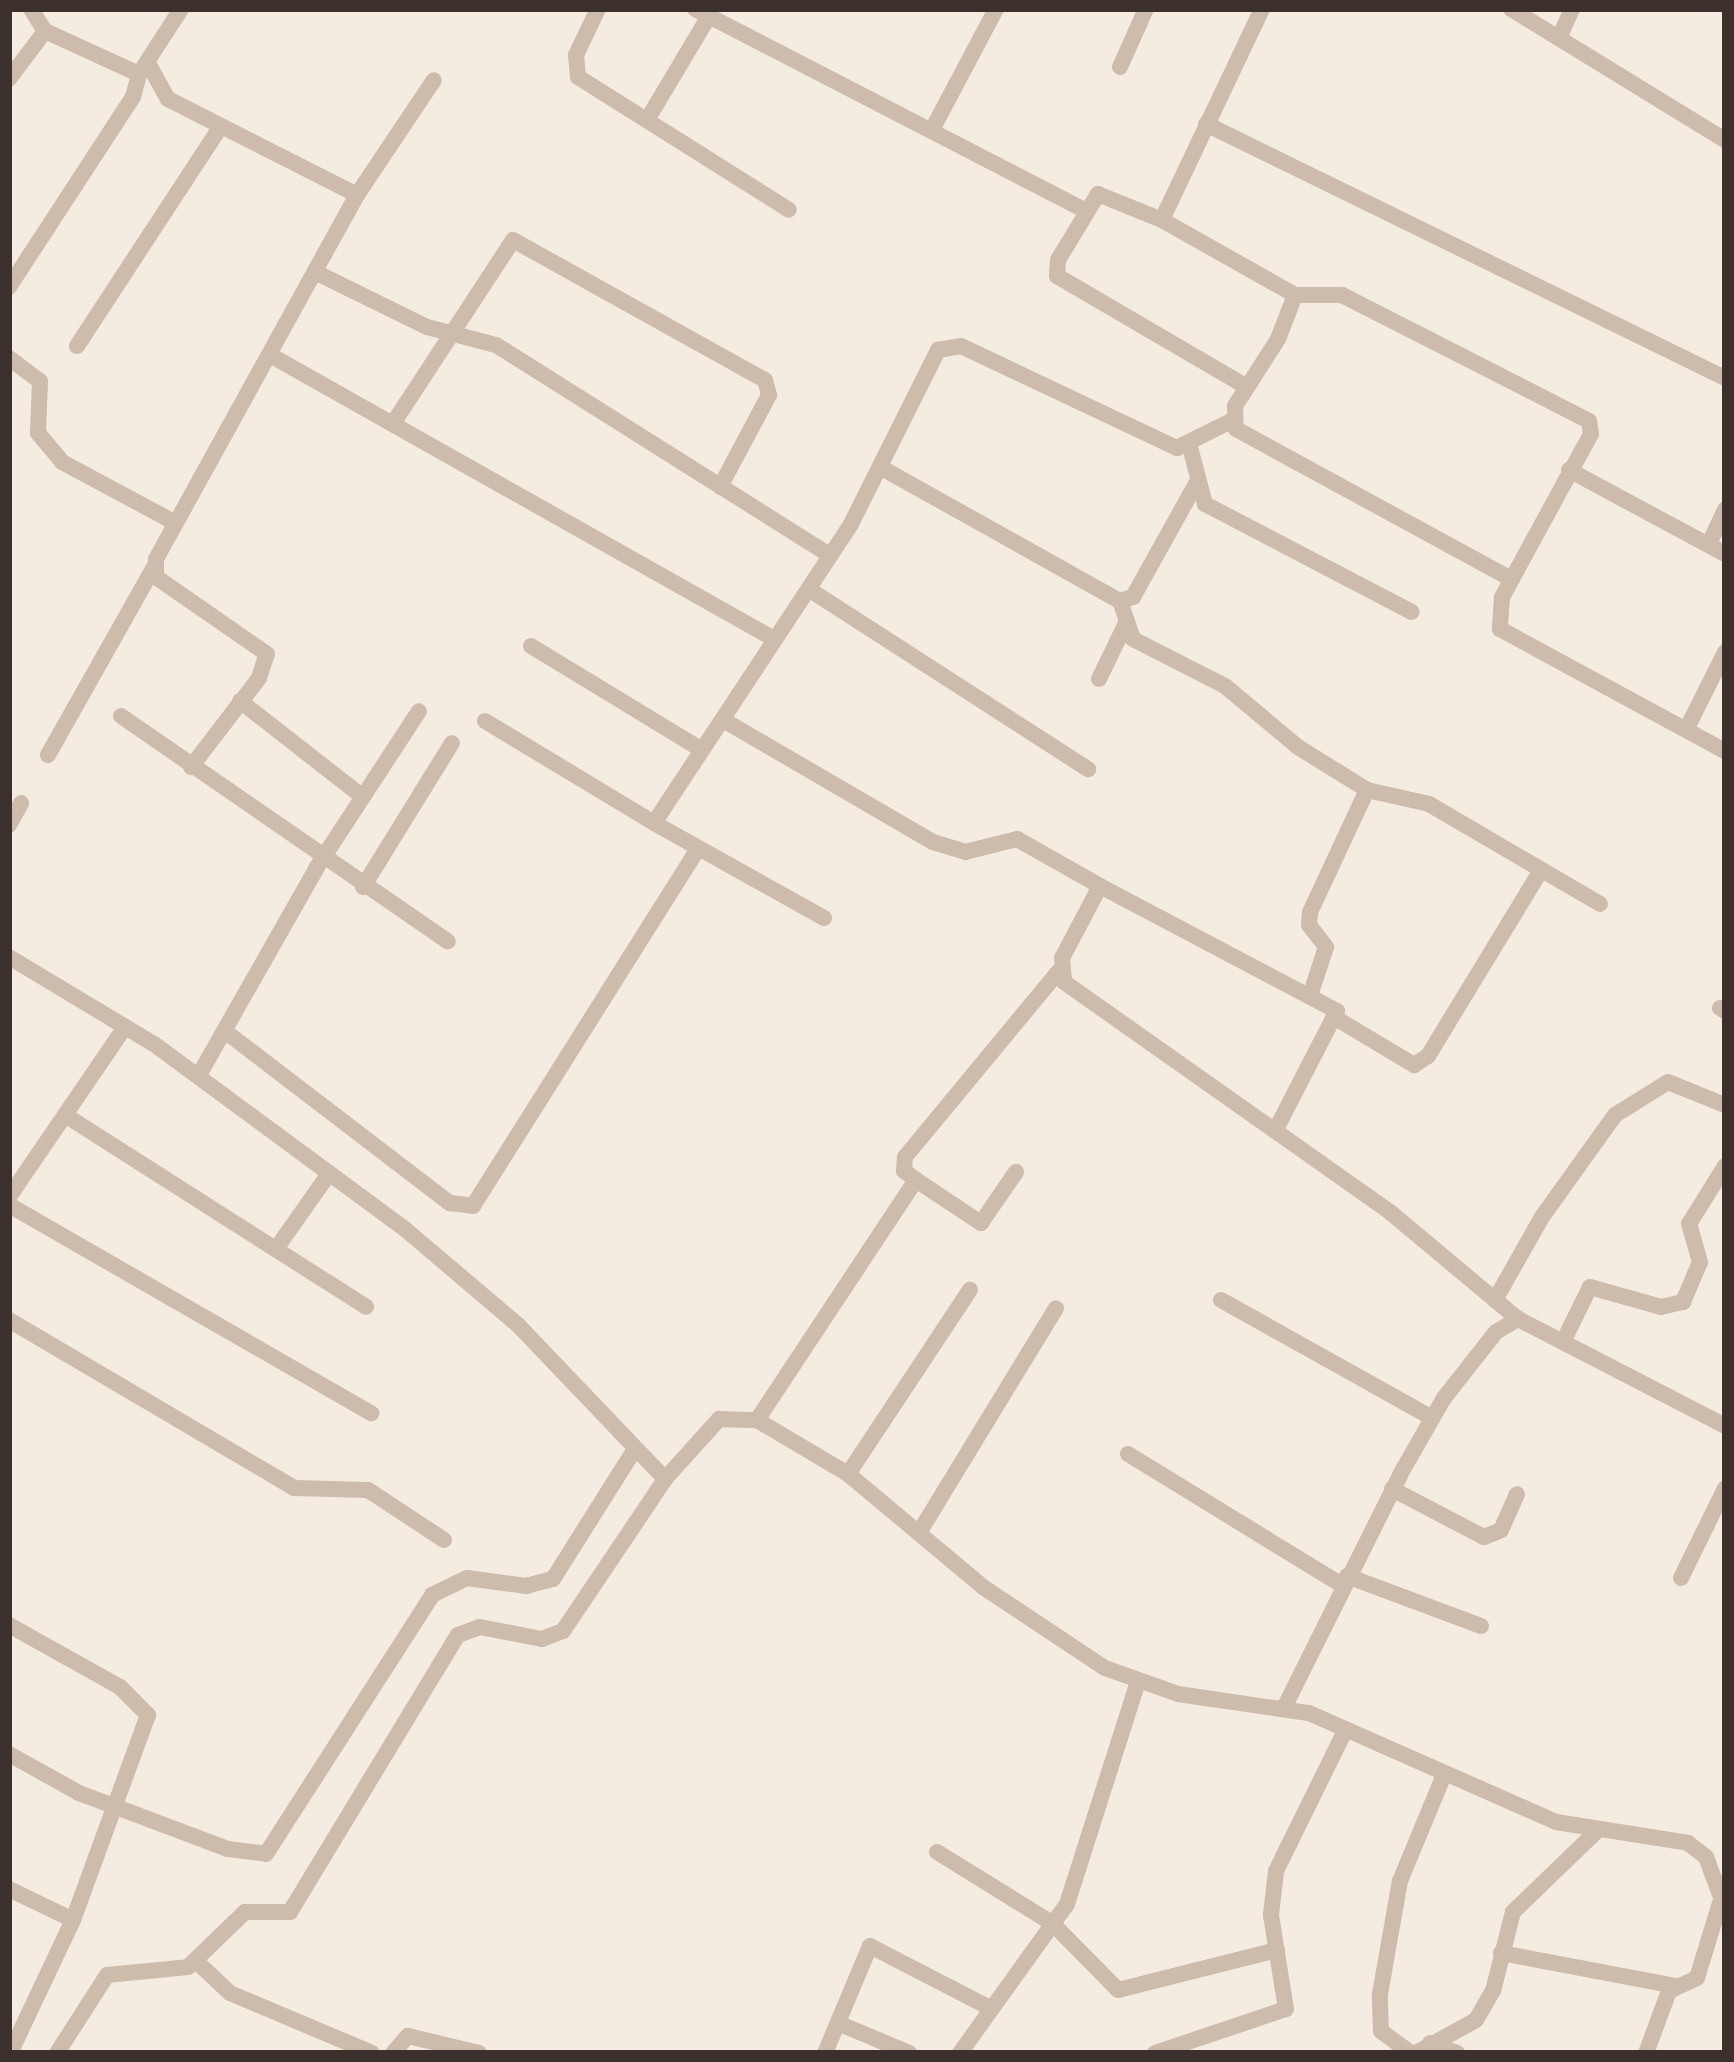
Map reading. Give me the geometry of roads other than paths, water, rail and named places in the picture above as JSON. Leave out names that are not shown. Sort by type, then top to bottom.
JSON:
[{"type":"street","points":[[31,9],[45,32],[144,69],[167,99],[358,195]]},
{"type":"street","points":[[9,287],[133,97],[144,69],[181,9]]},
{"type":"street","points":[[598,9],[576,55],[578,76],[789,210]]},
{"type":"street","points":[[933,128],[996,9]]},
{"type":"street","points":[[1120,67],[1146,9]]},
{"type":"street","points":[[1162,220],[1262,9]]},
{"type":"street","points":[[1511,9],[1725,140]]},
{"type":"street","points":[[1560,36],[1572,9]]},
{"type":"street","points":[[646,120],[702,13],[933,128],[1086,211]]},
{"type":"street","points":[[9,80],[45,32]]},
{"type":"street","points":[[48,755],[358,195],[434,80]]},
{"type":"street","points":[[1206,124],[1725,378]]},
{"type":"street","points":[[77,346],[219,129]]},
{"type":"street","points":[[1247,387],[1057,276],[1086,211],[1106,191],[1295,295],[1342,295],[1585,417],[1592,434],[1511,579],[1500,629],[1516,644],[1725,751]]},
{"type":"street","points":[[394,422],[513,240],[765,380],[769,395],[720,487]]},
{"type":"street","points":[[315,272],[400,316],[496,345],[830,555]]},
{"type":"street","points":[[654,823],[809,590],[947,344],[1178,448],[1190,447],[1231,421],[1295,295]]},
{"type":"street","points":[[270,355],[774,639]]},
{"type":"street","points":[[9,358],[40,382],[38,433],[62,462],[176,523]]},
{"type":"street","points":[[1231,421],[1247,437],[1511,579]]},
{"type":"street","points":[[1190,447],[1205,504],[1412,612]]},
{"type":"street","points":[[880,466],[1126,599]]},
{"type":"street","points":[[1569,470],[1717,549],[1725,509]]},
{"type":"street","points":[[1099,679],[1125,631],[1126,599],[1198,480]]},
{"type":"street","points":[[153,569],[260,643],[267,664],[191,767]]},
{"type":"street","points":[[809,590],[1088,769]]},
{"type":"street","points":[[1125,631],[1225,686],[1298,747],[1367,790],[1429,804],[1600,904]]},
{"type":"street","points":[[530,646],[702,750]]},
{"type":"street","points":[[1687,728],[1725,652]]},
{"type":"street","points":[[240,701],[363,797]]},
{"type":"street","points":[[199,1075],[322,860],[419,711]]},
{"type":"street","points":[[121,716],[322,860],[448,942]]},
{"type":"street","points":[[485,721],[698,849],[824,918]]},
{"type":"street","points":[[725,721],[933,842],[965,852],[1017,838],[1100,886],[1311,993],[1337,1019],[1414,1065],[1428,1057],[1540,872]]},
{"type":"street","points":[[363,887],[452,743]]},
{"type":"street","points":[[1311,993],[1326,947],[1309,925],[1310,912],[1367,790]]},
{"type":"street","points":[[9,825],[21,803]]},
{"type":"street","points":[[219,1042],[450,1203],[472,1206],[698,849]]},
{"type":"street","points":[[1016,1172],[980,1223],[904,1171],[905,1157],[1059,971],[1100,886]]},
{"type":"street","points":[[9,957],[199,1075],[328,1174],[518,1325],[649,1463]]},
{"type":"street","points":[[1059,971],[1097,1011],[1276,1129],[1518,1319],[1725,1426]]},
{"type":"street","points":[[1276,1129],[1337,1019]]},
{"type":"street","points":[[125,1027],[9,1201],[371,1413]]},
{"type":"street","points":[[1495,1300],[1554,1197],[1615,1115],[1667,1082],[1725,1105]]},
{"type":"street","points":[[65,1115],[278,1246],[366,1307]]},
{"type":"street","points":[[1564,1340],[1590,1287],[1661,1306],[1683,1302],[1700,1262],[1689,1224],[1725,1166]]},
{"type":"street","points":[[278,1246],[328,1174]]},
{"type":"street","points":[[757,1420],[916,1180]]},
{"type":"street","points":[[848,1474],[970,1290]]},
{"type":"street","points":[[1221,1300],[1432,1418]]},
{"type":"street","points":[[920,1531],[1056,1308]]},
{"type":"street","points":[[1285,1706],[1432,1418],[1480,1347],[1518,1319]]},
{"type":"street","points":[[9,1321],[295,1488],[368,1490],[444,1540]]},
{"type":"street","points":[[9,1754],[119,1806],[228,1849],[266,1854],[432,1595],[467,1578],[526,1586],[553,1580],[649,1463],[719,1419],[757,1420],[848,1474],[1026,1618],[1138,1682],[1285,1706],[1443,1777],[1597,1832],[1698,1848],[1723,1905],[1697,1978],[1675,1986],[1501,1953]]},
{"type":"street","points":[[1127,1454],[1345,1581],[1481,1626]]},
{"type":"street","points":[[57,2053],[106,1975],[197,1963],[245,1912],[284,1916],[299,1903],[458,1635],[480,1627],[542,1639],[563,1631],[649,1463]]},
{"type":"street","points":[[1681,1578],[1725,1488]]},
{"type":"street","points":[[1392,1489],[1484,1537],[1501,1530],[1517,1494]]},
{"type":"street","points":[[9,1625],[144,1706],[148,1728],[74,1920],[10,2053]]},
{"type":"street","points":[[960,2053],[1075,1886],[1138,1682]]},
{"type":"street","points":[[1155,2053],[1282,2015],[1288,2004],[1272,1896],[1281,1850],[1346,1730]]},
{"type":"street","points":[[1443,1777],[1400,1881],[1380,1994],[1381,2031],[1419,2050],[1456,2053]]},
{"type":"street","points":[[1419,2050],[1476,2020],[1522,1899],[1597,1832]]},
{"type":"street","points":[[937,1852],[1052,1923],[1118,1990],[1277,1950]]},
{"type":"street","points":[[9,1889],[74,1920]]},
{"type":"street","points":[[825,2053],[864,1951],[875,1945],[988,2007]]},
{"type":"street","points":[[197,1963],[243,2000],[372,2053]]},
{"type":"street","points":[[1646,2053],[1675,1986]]},
{"type":"street","points":[[838,2023],[909,2053]]},
{"type":"street","points":[[394,2053],[407,2036],[476,2052]]}]
